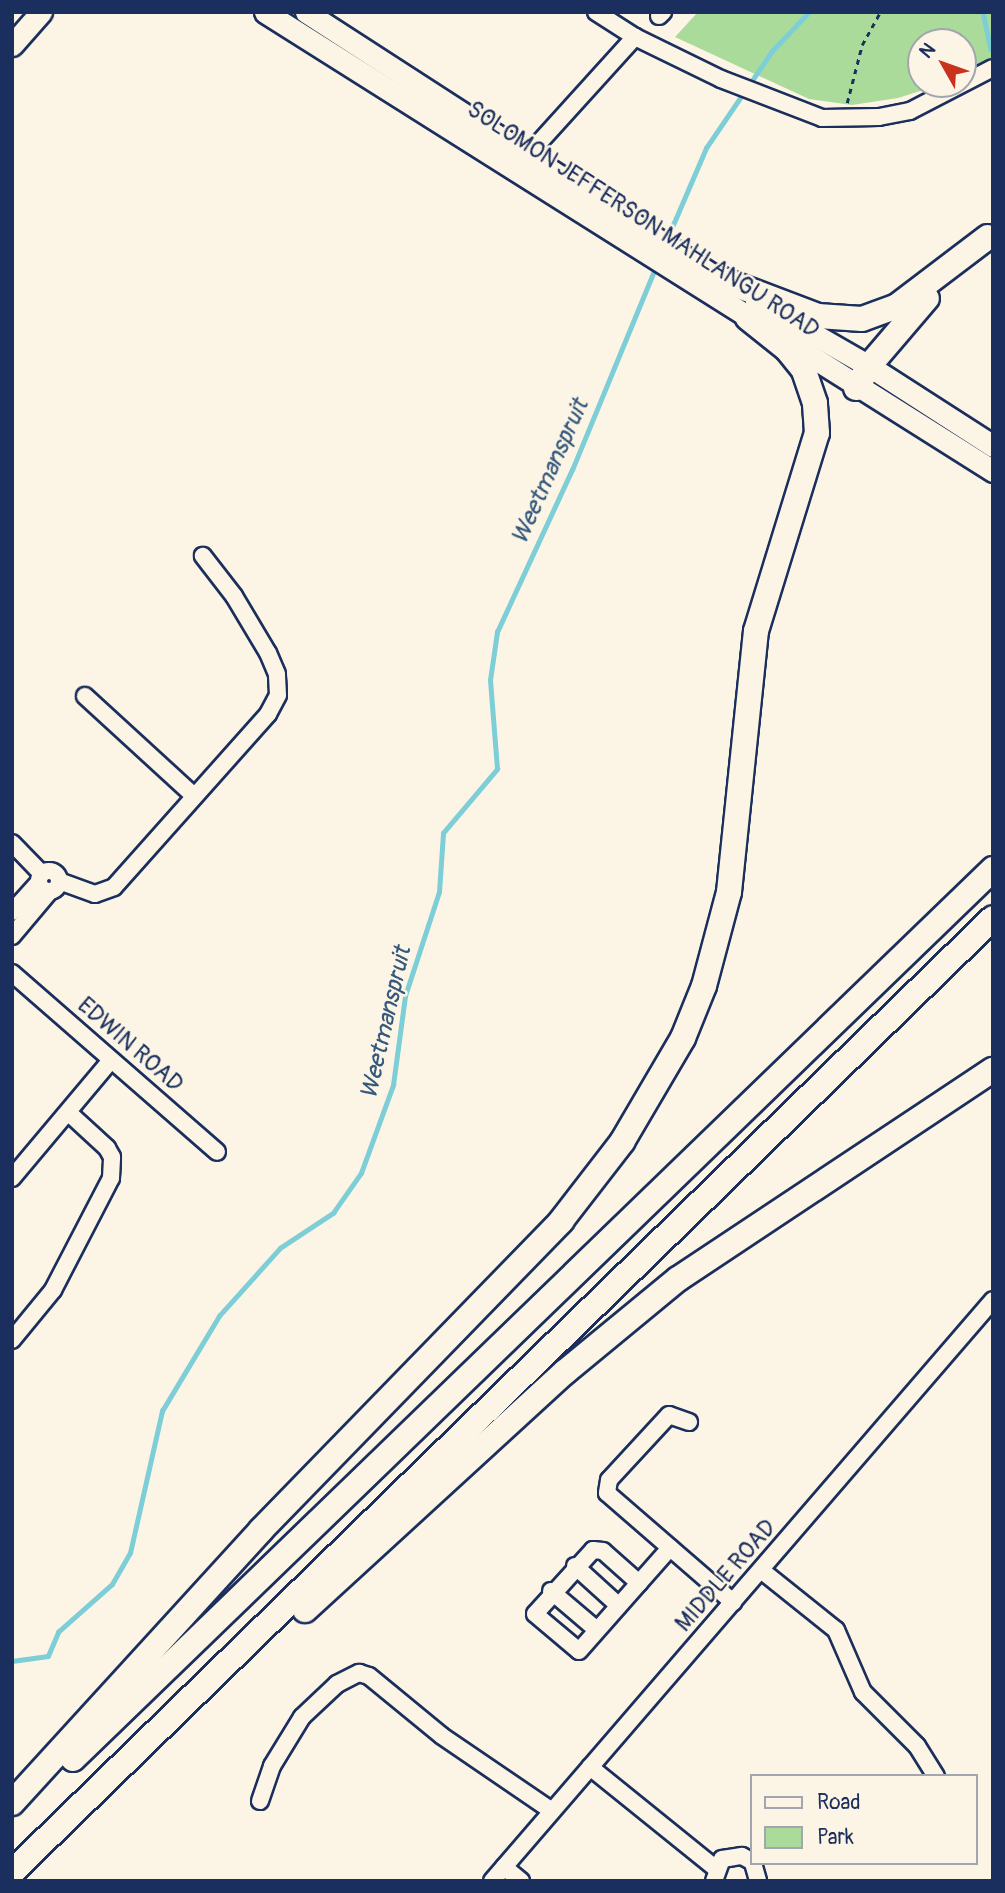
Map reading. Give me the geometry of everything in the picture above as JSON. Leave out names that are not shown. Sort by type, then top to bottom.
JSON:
[{"type":"highway","points":[[705,278],[818,316],[862,319],[897,306],[991,236]]},
{"type":"highway","points":[[856,388],[869,366],[917,307],[991,236]]},
{"type":"highway","points":[[12,1803],[261,1530],[561,1221],[622,1142],[683,1038],[704,986],[729,892],[756,631],[817,433],[815,403],[803,369],[788,349],[748,318]]},
{"type":"highway","points":[[12,1818],[993,869]]},
{"type":"highway","points":[[12,1872],[993,918]]},
{"type":"highway","points":[[184,1705],[326,1592],[565,1372],[678,1279],[993,1070]]},
{"type":"main road","points":[[12,46],[41,12]]},
{"type":"main road","name":"SOLOMON JEFFERSON MAHLANGU ROAD","points":[[265,12],[705,278],[869,366],[993,446]]},
{"type":"main road","name":"SOLOMON JEFFERSON MAHLANGU ROAD","points":[[306,12],[527,156],[647,244]]},
{"type":"main road","name":"SOLOMON JEFFERSON MAHLANGU ROAD","points":[[705,278],[748,318],[856,388],[993,471]]},
{"type":"street","points":[[596,12],[635,37],[721,79],[772,101],[822,118],[846,120],[910,111],[993,68]]},
{"type":"street","points":[[527,156],[635,37]]},
{"type":"street","points":[[12,843],[47,882],[95,894],[108,891],[268,714],[279,685],[268,653],[234,596],[203,556]]},
{"type":"street","points":[[85,696],[194,796]]},
{"type":"street","points":[[12,912],[47,882]]},
{"type":"street","points":[[12,936],[47,882]]},
{"type":"street","name":"EDWIN ROAD","points":[[12,973],[217,1152]]},
{"type":"street","points":[[12,1178],[111,1060]]},
{"type":"street","points":[[12,1340],[54,1290],[111,1178],[113,1166],[107,1148],[69,1113]]},
{"type":"street","name":"MIDDLE ROAD","points":[[492,1881],[993,1300]]},
{"type":"street","points":[[689,1422],[669,1415],[609,1480],[607,1493],[733,1602]]},
{"type":"street","points":[[639,1583],[599,1549],[575,1566],[551,1591],[535,1614],[573,1649],[579,1651],[670,1548]]},
{"type":"street","points":[[575,1566],[619,1606]]},
{"type":"street","points":[[761,1570],[836,1630],[863,1692],[917,1746],[935,1774]]},
{"type":"street","points":[[551,1591],[597,1630]]},
{"type":"street","points":[[260,1801],[272,1766],[302,1717],[337,1684],[359,1673],[369,1676],[442,1735],[552,1811]]},
{"type":"street","points":[[590,1767],[715,1874],[732,1855],[750,1861]]},
{"type":"street","points":[[503,1867],[522,1881]]},
{"type":"path","points":[[846,120],[849,83],[880,12]]},
{"type":"green space","points":[[698,12],[993,12],[993,59],[977,68],[977,28],[907,28],[907,95],[852,105],[809,99],[675,37]]},
{"type":"waterway","name":"Weetmanspruit","points":[[749,85],[772,51],[809,12]]},
{"type":"waterway","points":[[983,12],[991,49]]},
{"type":"waterway","name":"Weetmanspruit","points":[[667,239],[706,148],[744,92]]},
{"type":"waterway","name":"Weetmanspruit","points":[[12,1661],[48,1656],[58,1632],[112,1584],[130,1553],[162,1411],[219,1316],[280,1248],[333,1213],[361,1173],[393,1085],[405,996],[439,892],[443,833],[497,769],[490,680],[497,632],[572,470],[656,266]]}]
